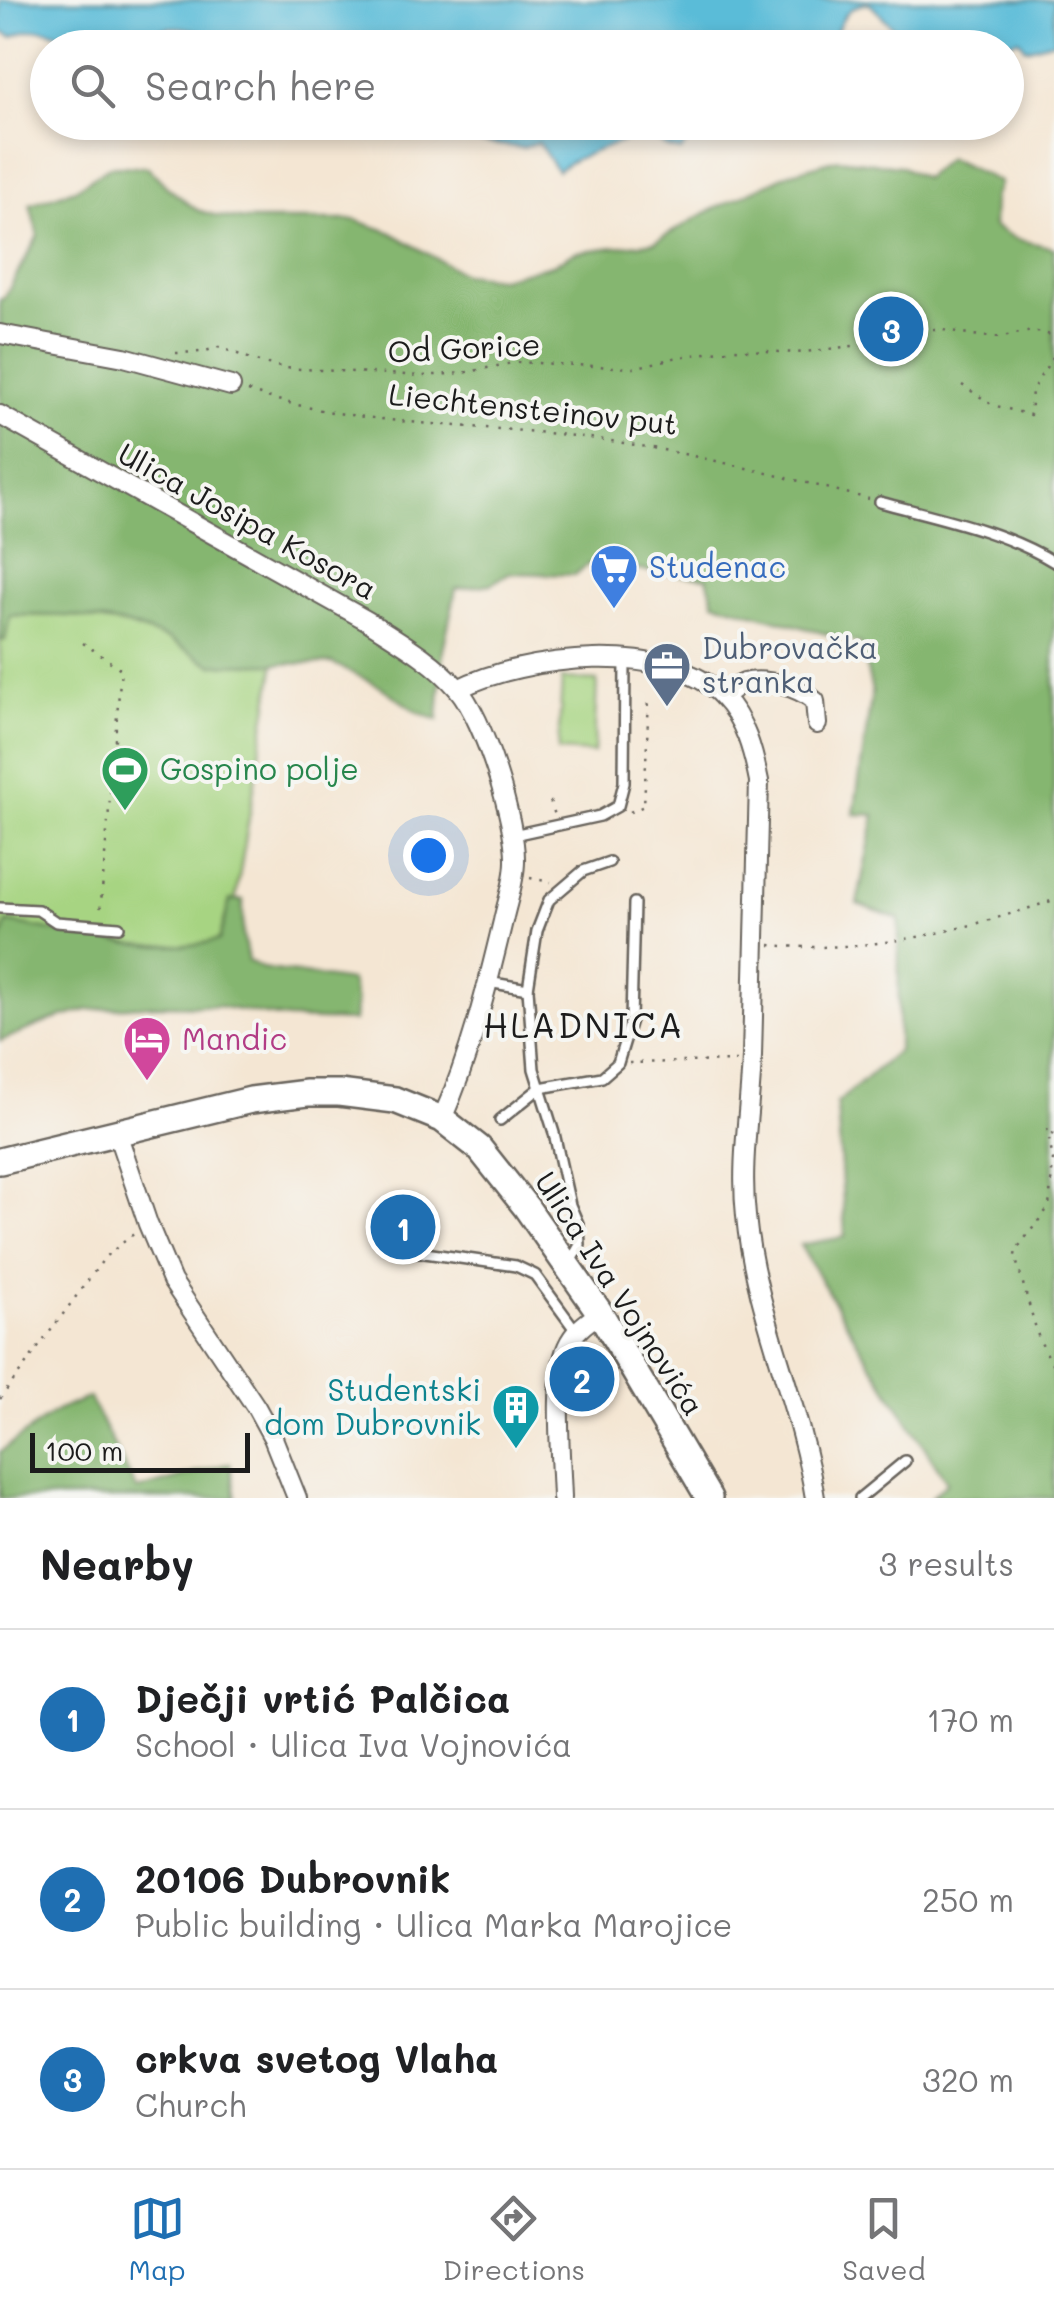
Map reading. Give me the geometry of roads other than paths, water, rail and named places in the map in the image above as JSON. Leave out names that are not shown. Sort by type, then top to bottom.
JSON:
[{"type":"main road","name":"Ulica Iva Vojnovića","points":[[0,1161],[251,1100],[306,1093],[395,1100],[442,1118],[470,1140],[503,1176],[567,1266],[600,1313],[710,1498]]},
{"type":"street","points":[[0,334],[124,357],[231,386]]},
{"type":"street","name":"Ulica Josipa Kosora","points":[[0,415],[366,620],[415,652],[458,690],[490,757],[513,835],[513,876],[488,982],[442,1118]]},
{"type":"street","points":[[458,690],[516,668],[586,661],[670,666],[700,679],[723,697],[741,722],[759,781],[752,1060],[742,1158],[746,1218],[763,1307],[805,1442],[815,1498]]},
{"type":"street","points":[[723,697],[741,683],[786,686],[815,701],[816,724]]},
{"type":"street","points":[[117,1133],[172,1280],[273,1438],[296,1498]]},
{"type":"street","points":[[562,1498],[561,1374],[566,1349],[576,1331],[600,1313]]},
{"type":"lane","points":[[880,502],[983,530],[1031,548],[1054,562]]},
{"type":"lane","points":[[513,835],[600,816],[618,806],[624,783],[625,661]]},
{"type":"lane","points":[[567,1266],[580,1245],[579,1226],[534,1069],[528,989],[548,900],[583,871],[610,862]]},
{"type":"lane","points":[[500,1120],[540,1088],[602,1077],[618,1063],[631,1020],[634,903]]},
{"type":"lane","points":[[0,908],[38,910],[56,922],[120,927]]},
{"type":"lane","points":[[488,982],[528,989]]},
{"type":"lane","points":[[411,1251],[516,1266],[535,1275],[576,1331]]},
{"type":"lane","points":[[860,1498],[905,1461]]},
{"type":"water","points":[[0,0],[1054,0],[1054,41],[1026,49],[1024,30],[896,30],[869,3],[851,9],[838,30],[173,28],[30,30],[12,37],[0,31]]},
{"type":"water","points":[[626,140],[557,171],[538,142],[523,148],[479,142]]},
{"type":"water","points":[[656,140],[689,140],[681,151]]},
{"type":"place","name":"crkva svetog Vlaha","points":[[891,329]]},
{"type":"place","name":"Studenac","points":[[614,610]]},
{"type":"place","name":"Dubrovačka stranka","points":[[667,708]]},
{"type":"place","name":"Gospino polje","points":[[125,812]]},
{"type":"place","name":"Mandic","points":[[147,1082]]},
{"type":"place","name":"Dječji vrtić Palčica","points":[[403,1227]]},
{"type":"place","name":"20106 Dubrovnik","points":[[582,1379]]},
{"type":"place","name":"Studentski dom Dubrovnik","points":[[516,1450]]},
{"type":"district","name":"HLADNICA","points":[[584,1026]]}]
